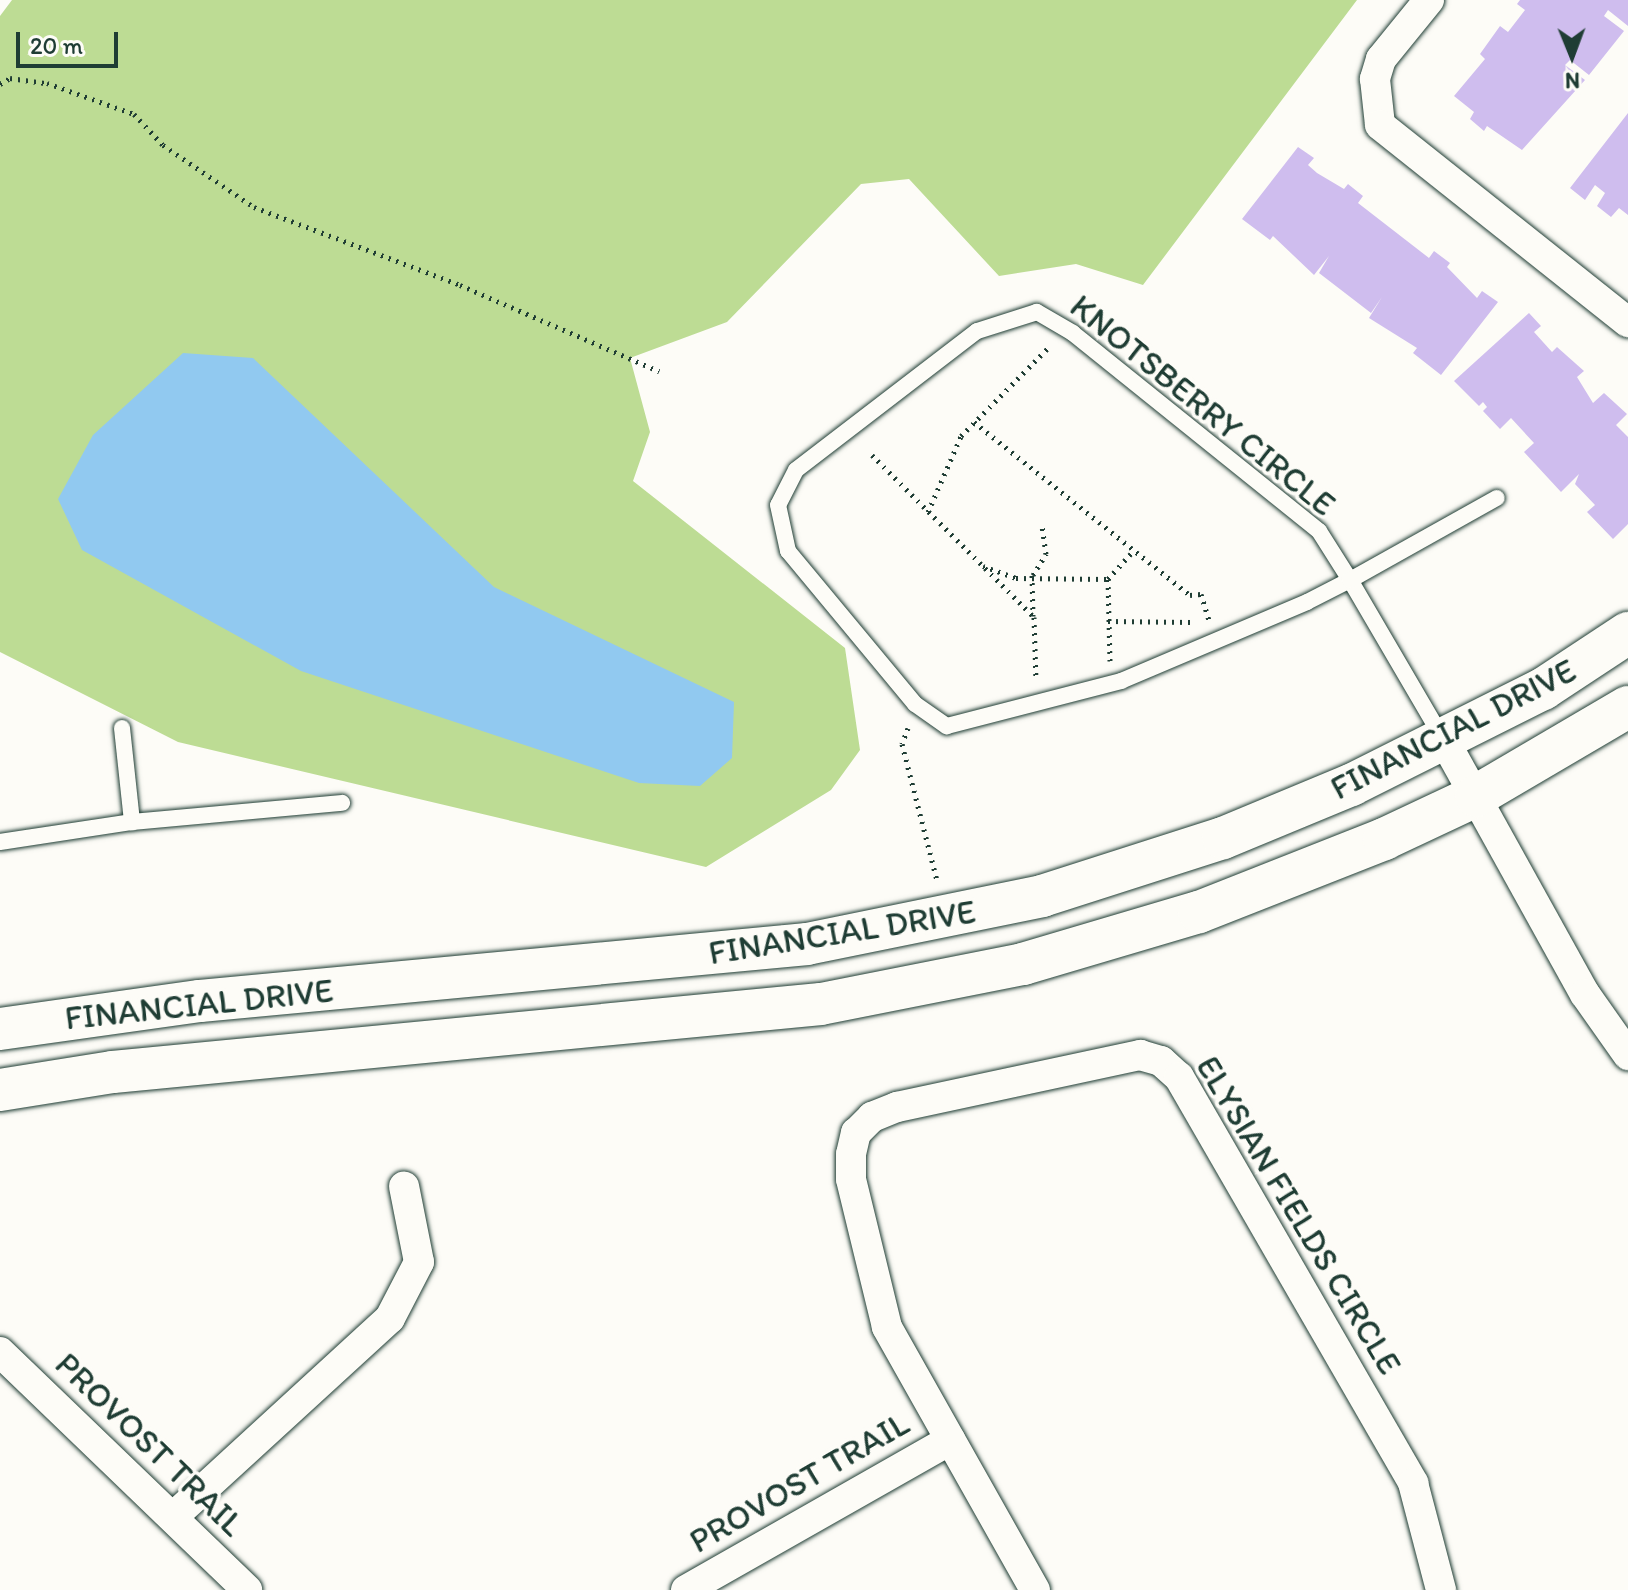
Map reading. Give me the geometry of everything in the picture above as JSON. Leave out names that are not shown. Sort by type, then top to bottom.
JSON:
[{"type":"street","points":[[1429,0],[1381,59],[1375,79],[1380,125],[1628,322]]},
{"type":"street","name":"FINANCIAL DRIVE","points":[[0,1029],[200,1001],[721,954],[878,933],[1137,868],[1351,785],[1543,689],[1628,633]]},
{"type":"street","name":"FINANCIAL DRIVE","points":[[0,1090],[113,1072],[734,1015],[888,994],[1068,953],[1288,880],[1476,796],[1628,707]]},
{"type":"street","points":[[1444,740],[1585,994],[1628,1055]]},
{"type":"street","name":"ELYSIAN FIELDS CIRCLE","points":[[1035,1590],[887,1327],[851,1179],[856,1133],[872,1117],[897,1107],[1140,1055],[1161,1061],[1179,1077],[1413,1483],[1441,1590]]},
{"type":"street","points":[[173,1517],[390,1318],[419,1262],[404,1186]]},
{"type":"street","name":"PROVOST TRAIL","points":[[0,1352],[247,1590]]},
{"type":"street","name":"PROVOST TRAIL","points":[[686,1590],[950,1440]]},
{"type":"lane","name":"KNOTSBERRY CIRCLE","points":[[1444,740],[1350,580],[1319,531],[1288,503],[1066,329],[1037,312],[977,331],[796,470],[778,505],[788,551],[915,704],[947,726],[1121,681],[1350,580],[1497,498]]},
{"type":"lane","points":[[122,728],[132,822]]},
{"type":"lane","points":[[0,842],[132,822],[342,803]]},
{"type":"path","points":[[0,84],[10,78],[47,83],[134,114],[163,145],[254,207],[460,285],[659,371]]},
{"type":"path","points":[[928,512],[961,436],[1066,329]]},
{"type":"path","points":[[974,422],[1190,595],[1201,594],[1210,622],[1108,621]]},
{"type":"path","points":[[872,455],[1034,617]]},
{"type":"path","points":[[1040,702],[1032,575],[1046,554],[1042,525]]},
{"type":"path","points":[[1111,666],[1108,579],[1134,550]]},
{"type":"path","points":[[981,566],[1016,578],[1032,575],[1108,579]]},
{"type":"path","points":[[915,704],[902,744],[939,885]]},
{"type":"path","points":[[923,888],[952,882]]},
{"type":"green space","points":[[12,0],[1357,0],[1143,285],[1076,264],[999,276],[909,179],[861,184],[727,322],[630,358],[650,432],[633,481],[845,648],[860,750],[831,790],[706,867],[178,742],[0,652],[0,16]]},
{"type":"water","points":[[183,353],[253,358],[494,587],[734,702],[732,758],[700,786],[639,783],[301,671],[82,550],[58,499],[93,435]]},
{"type":"building","points":[[1520,0],[1628,0],[1628,26],[1608,10],[1604,16],[1624,31],[1589,75],[1570,60],[1565,65],[1585,80],[1522,150],[1487,126],[1484,131],[1470,119],[1474,112],[1454,96],[1485,59],[1480,54],[1500,26],[1508,32],[1525,10],[1517,4]]},
{"type":"building","points":[[1628,113],[1628,215],[1619,208],[1611,217],[1597,206],[1605,193],[1595,185],[1585,200],[1570,188]]},
{"type":"building","points":[[1298,147],[1314,158],[1308,165],[1317,173],[1344,189],[1348,184],[1363,196],[1358,203],[1429,258],[1434,251],[1450,263],[1447,267],[1477,298],[1482,291],[1498,302],[1441,375],[1413,353],[1417,348],[1369,318],[1382,297],[1371,313],[1319,273],[1329,256],[1314,275],[1273,236],[1270,240],[1242,219]]},
{"type":"building","points":[[1529,313],[1541,326],[1534,332],[1552,352],[1557,347],[1584,371],[1577,377],[1593,403],[1604,393],[1627,414],[1616,425],[1628,437],[1628,524],[1613,539],[1587,512],[1595,505],[1575,484],[1579,474],[1561,492],[1524,452],[1534,443],[1511,418],[1500,429],[1483,411],[1487,407],[1483,402],[1479,406],[1454,381]]}]
